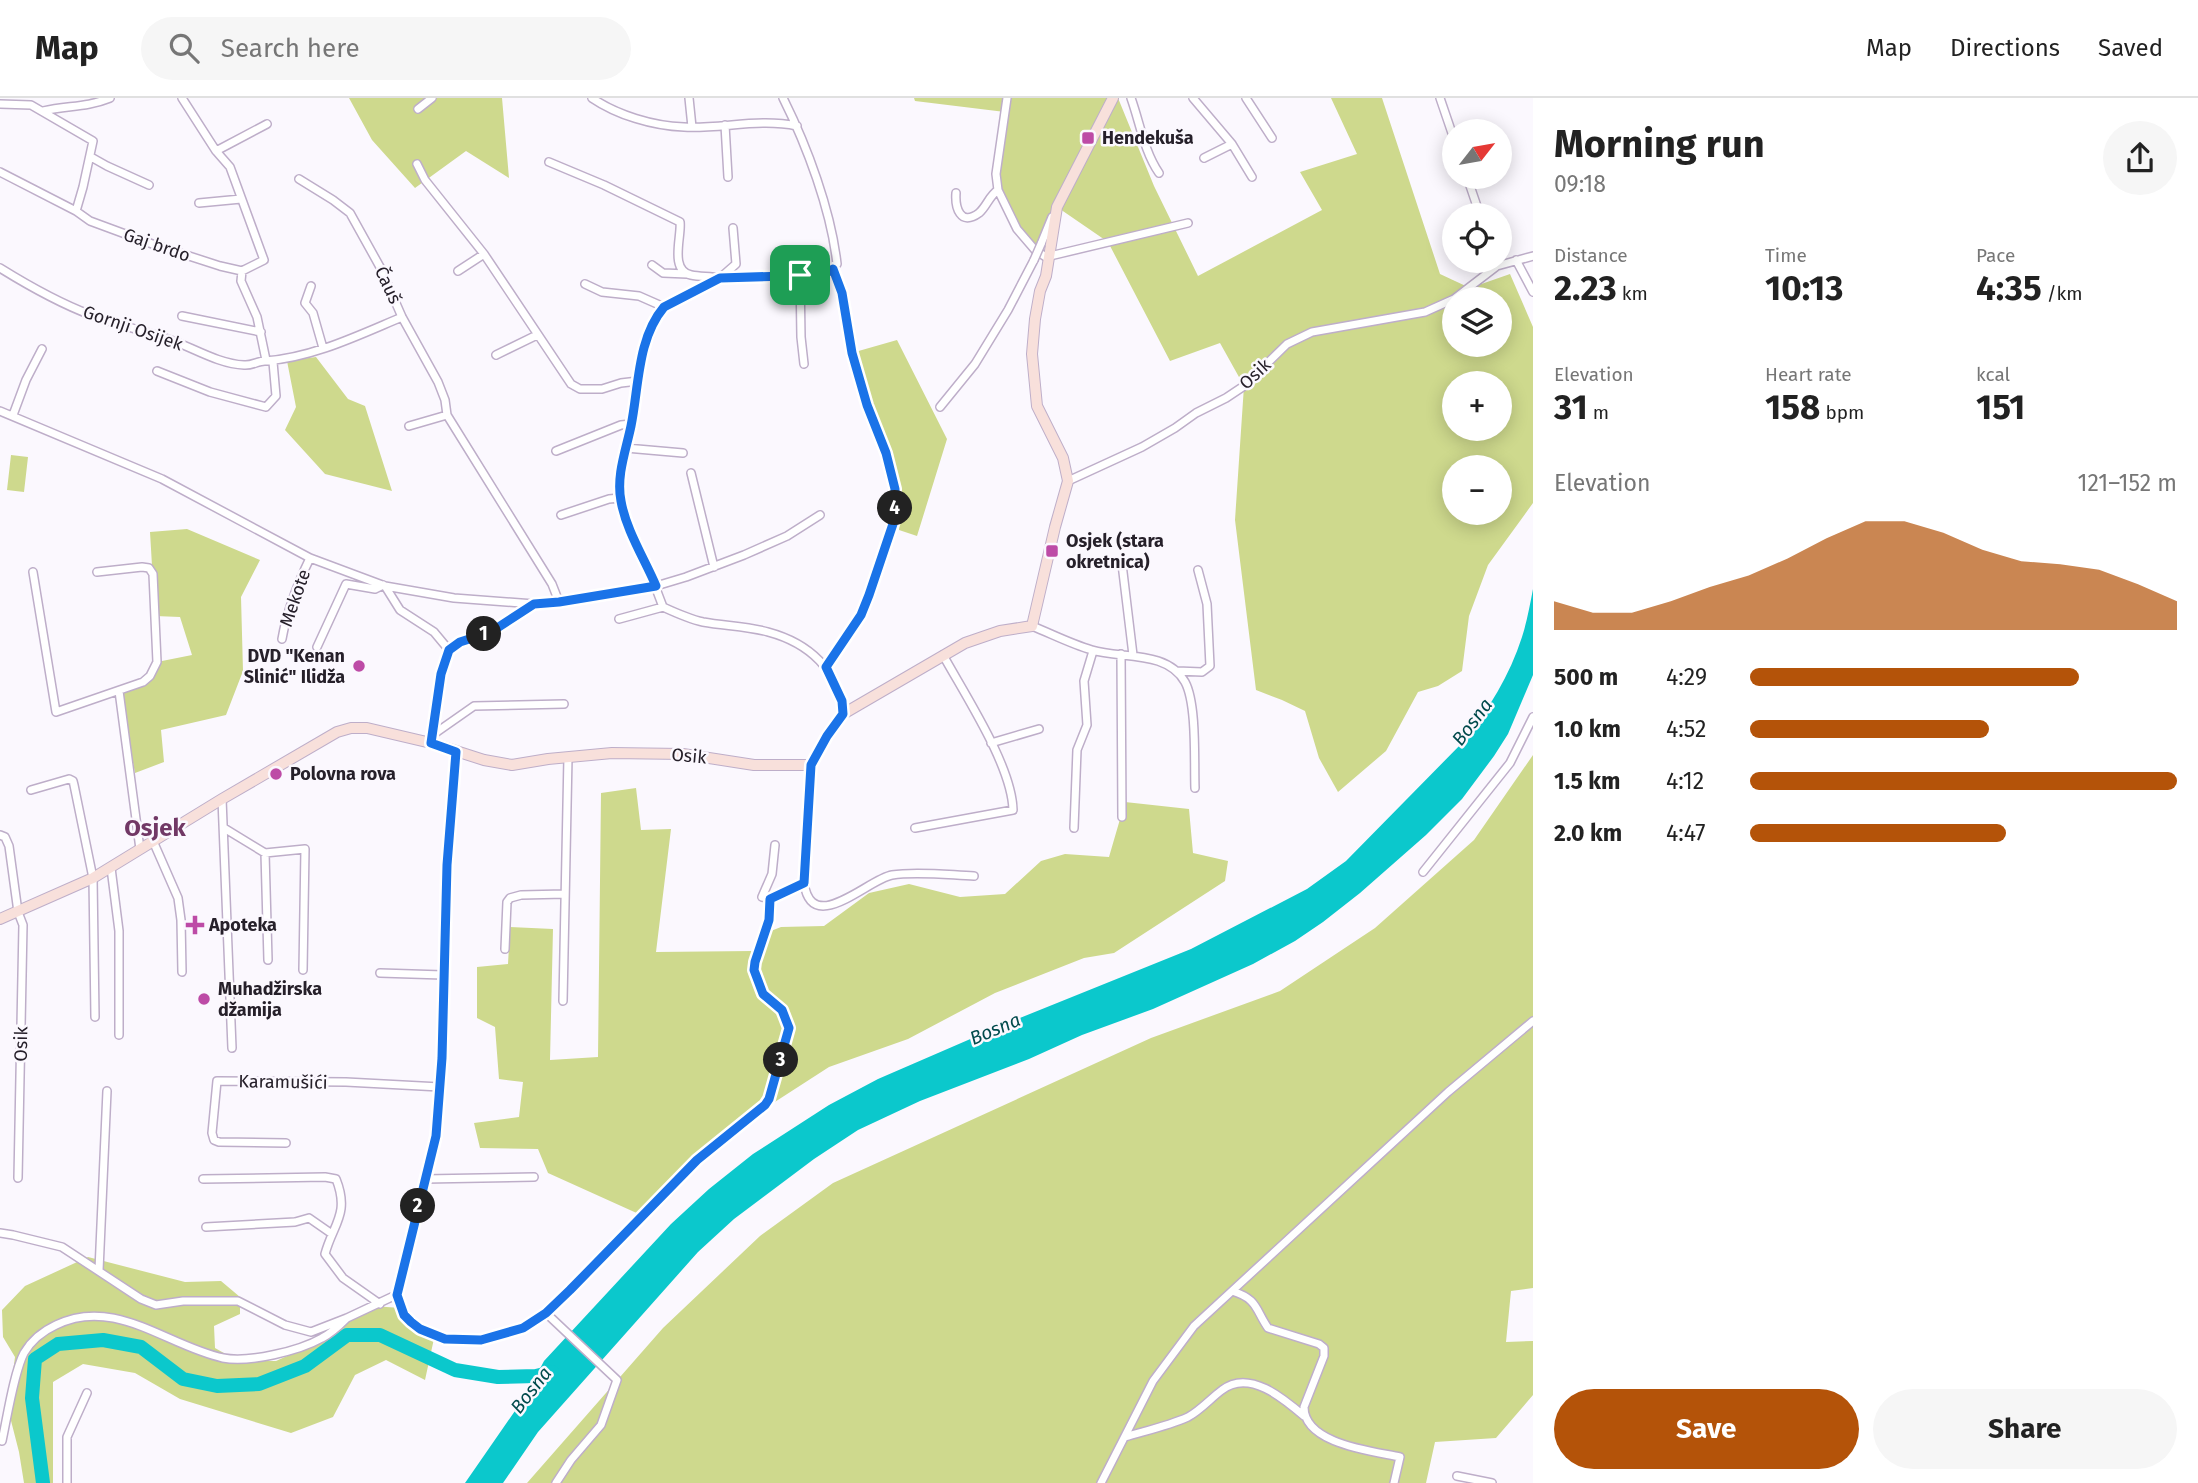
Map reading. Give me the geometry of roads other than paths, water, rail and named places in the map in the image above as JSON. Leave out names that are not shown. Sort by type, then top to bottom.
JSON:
[{"type":"main road","points":[[811,765],[843,714],[943,655],[982,636],[1032,626],[1068,481],[1063,458],[1037,406],[1032,355],[1035,319],[1057,207],[1112,98]]},
{"type":"main road","name":"Osik","points":[[0,919],[93,878],[337,732],[367,728],[432,738],[456,752],[512,765],[612,753],[683,754],[754,765],[811,765]]},
{"type":"street","points":[[42,111],[92,106],[110,98]]},
{"type":"street","points":[[182,98],[216,151],[230,167],[264,260],[242,271],[241,281],[269,361]]},
{"type":"street","points":[[418,109],[432,98]]},
{"type":"street","points":[[592,98],[604,107],[642,120],[682,127],[784,123],[797,126]]},
{"type":"street","points":[[689,98],[692,127]]},
{"type":"street","points":[[652,265],[663,273],[720,278],[828,272],[837,264],[834,241],[812,166],[783,98]]},
{"type":"street","points":[[1007,98],[996,174],[998,190],[1017,229],[1035,250],[1049,258],[1188,223]]},
{"type":"street","points":[[1131,98],[1149,158],[1159,173]]},
{"type":"street","points":[[1193,98],[1232,144],[1252,177]]},
{"type":"street","points":[[1246,98],[1272,138]]},
{"type":"street","points":[[1440,98],[1447,119]]},
{"type":"street","points":[[0,104],[32,105],[93,141],[76,211]]},
{"type":"street","points":[[216,151],[267,124]]},
{"type":"street","points":[[725,125],[728,177]]},
{"type":"street","points":[[1204,158],[1232,144]]},
{"type":"street","points":[[91,157],[149,185]]},
{"type":"street","points":[[549,162],[680,222],[678,257],[683,271],[688,274]]},
{"type":"street","points":[[417,164],[425,180],[484,254],[575,387],[601,389],[638,381]]},
{"type":"street","name":"Gaj brdo","points":[[0,172],[90,221],[202,261],[242,271]]},
{"type":"street","name":"Čauš","points":[[299,180],[350,213],[438,382],[447,415],[552,584],[559,602]]},
{"type":"street","points":[[956,193],[955,205],[958,212],[963,216],[971,216],[981,211],[998,190]]},
{"type":"street","points":[[199,203],[241,200]]},
{"type":"street","points":[[940,407],[975,364],[1008,310],[1057,207]]},
{"type":"street","points":[[663,607],[629,528],[620,498],[621,474],[642,355],[649,334],[664,307],[720,278],[736,264],[733,228]]},
{"type":"street","points":[[458,271],[484,254]]},
{"type":"street","name":"Osik","points":[[1512,261],[1533,256]]},
{"type":"street","points":[[1516,260],[1533,292]]},
{"type":"street","name":"Gornji Osijek","points":[[0,268],[42,293],[91,316],[169,339],[221,360],[244,365],[323,348],[402,317]]},
{"type":"street","points":[[826,667],[861,615],[895,518],[895,489],[886,453],[867,405],[852,353],[842,293],[833,269]]},
{"type":"street","name":"Osik","points":[[1468,287],[1485,273]]},
{"type":"street","points":[[800,275],[804,364]]},
{"type":"street","points":[[585,284],[602,292],[639,296],[664,307]]},
{"type":"street","points":[[311,286],[305,303],[313,313],[323,348]]},
{"type":"street","name":"Osik","points":[[1068,481],[1142,447],[1196,413],[1226,398],[1244,386],[1287,344],[1312,332],[1425,312],[1442,304]]},
{"type":"street","points":[[182,316],[261,332]]},
{"type":"street","points":[[496,355],[537,335]]},
{"type":"street","points":[[13,415],[26,380],[43,349]]},
{"type":"street","name":"Gornji Osijek","points":[[157,371],[210,391],[266,407],[276,397],[269,361]]},
{"type":"street","points":[[0,411],[162,479],[310,558],[384,585],[454,597],[534,604],[656,586],[714,567],[787,536],[820,515]]},
{"type":"street","points":[[410,426],[447,415]]},
{"type":"street","points":[[556,452],[621,425],[631,424]]},
{"type":"street","points":[[626,449],[683,453]]},
{"type":"street","points":[[691,473],[714,567]]},
{"type":"street","points":[[561,515],[620,498]]},
{"type":"street","name":"Mekote","points":[[282,639],[293,595],[310,558]]},
{"type":"street","points":[[1122,564],[1133,655]]},
{"type":"street","points":[[33,572],[56,712],[143,682],[150,676],[157,662],[153,575],[149,569],[142,567],[97,572]]},
{"type":"street","points":[[1032,626],[1093,651],[1133,655],[1177,671],[1202,671],[1210,666],[1207,604],[1198,570]]},
{"type":"street","points":[[317,647],[346,584],[375,589],[384,585]]},
{"type":"street","points":[[384,585],[400,610],[434,632],[449,650]]},
{"type":"street","points":[[432,738],[441,674],[449,650],[460,642],[491,632],[534,604]]},
{"type":"street","points":[[619,619],[663,607],[701,622],[788,638],[826,667],[842,701],[843,714]]},
{"type":"street","points":[[1074,828],[1077,750],[1087,725],[1084,681],[1093,651]]},
{"type":"street","points":[[1121,654],[1122,817]]},
{"type":"street","points":[[915,828],[1013,810],[1011,788],[991,743],[943,655]]},
{"type":"street","points":[[1177,671],[1186,684],[1190,700],[1195,788]]},
{"type":"street","points":[[119,691],[140,849]]},
{"type":"street","points":[[432,738],[474,706],[564,704]]},
{"type":"street","points":[[1423,872],[1510,763],[1533,718]]},
{"type":"street","points":[[991,743],[1039,729]]},
{"type":"street","points":[[456,752],[447,865],[436,1136],[397,1295],[404,1315],[420,1329],[445,1339],[472,1340],[523,1328],[546,1313],[634,1227],[697,1160],[765,1105],[789,1028],[782,1010],[763,994],[754,970],[769,920],[770,899]]},
{"type":"street","points":[[564,1001],[568,757]]},
{"type":"street","points":[[811,765],[804,883],[805,893],[810,900],[829,905],[848,899],[876,880],[891,875],[974,876]]},
{"type":"street","points":[[31,790],[69,779],[72,781],[93,878],[95,1017]]},
{"type":"street","points":[[222,799],[232,1048]]},
{"type":"street","points":[[224,828],[265,853],[305,849],[303,970]]},
{"type":"street","name":"Osik","points":[[0,835],[5,837],[9,846],[18,912],[23,925],[18,1178]]},
{"type":"street","points":[[153,841],[178,898],[182,972]]},
{"type":"street","points":[[775,845],[772,874],[762,897],[770,899],[804,883]]},
{"type":"street","points":[[265,853],[268,960]]},
{"type":"street","points":[[111,868],[119,931],[119,1035]]},
{"type":"street","points":[[505,949],[507,902],[510,898],[521,895],[565,894]]},
{"type":"street","points":[[380,973],[443,975]]},
{"type":"street","points":[[1101,1483],[1153,1381],[1194,1326],[1448,1092],[1533,1021]]},
{"type":"street","name":"Karamušići","points":[[286,1143],[214,1140],[212,1133],[217,1081],[346,1082],[440,1087]]},
{"type":"street","points":[[99,1270],[107,1091]]},
{"type":"street","points":[[203,1179],[333,1177],[338,1183],[341,1216],[325,1254],[343,1278],[380,1304]]},
{"type":"street","points":[[425,1179],[534,1177]]},
{"type":"street","points":[[206,1227],[262,1225],[309,1218],[332,1234]]},
{"type":"street","points":[[0,1233],[62,1247],[141,1299],[156,1305],[183,1301],[238,1301],[285,1325],[311,1332],[397,1295]]},
{"type":"street","points":[[1233,1291],[1253,1302],[1268,1328],[1320,1344],[1324,1348],[1324,1356],[1304,1407],[1304,1416]]},
{"type":"street","points":[[546,1313],[617,1380],[601,1425],[571,1460],[556,1483]]},
{"type":"street","points":[[2,1441],[23,1355],[34,1339],[67,1320],[107,1315],[124,1319],[202,1353],[227,1359],[255,1358],[319,1340],[333,1332],[347,1318]]},
{"type":"street","points":[[1125,1437],[1188,1416],[1233,1382],[1249,1382],[1286,1400],[1316,1431],[1332,1440],[1400,1457],[1394,1483]]},
{"type":"street","points":[[67,1483],[67,1437],[87,1394]]},
{"type":"street","points":[[1457,1476],[1492,1483]]},
{"type":"water","name":"Bosna","points":[[1533,589],[1533,675],[1508,734],[1462,799],[1360,893],[1295,941],[1253,964],[1153,1009],[920,1101],[858,1130],[814,1159],[734,1219],[698,1252],[538,1432],[503,1483],[465,1483],[526,1395],[544,1361],[671,1224],[753,1154],[829,1105],[878,1079],[1191,949],[1307,889],[1346,861],[1464,741],[1482,717],[1498,692],[1517,651]]},
{"type":"waterway","name":"Bosna","points":[[43,1483],[32,1398],[35,1359],[58,1344],[103,1340],[141,1347],[183,1379],[217,1386],[259,1384],[305,1366],[347,1335],[380,1335],[455,1370],[498,1377],[536,1376],[552,1372]]},
{"type":"place","name":"Hendekuša","points":[[1088,138]]},
{"type":"place","name":"Osjek (stara okretnica)","points":[[1052,551]]},
{"type":"place","name":"DVD \"Kenan Slinić\" Ilidža","points":[[359,666]]},
{"type":"place","name":"Polovna rova","points":[[276,774]]},
{"type":"place","name":"Apoteka","points":[[195,925]]},
{"type":"place","name":"Muhadžirska džamija","points":[[204,999]]},
{"type":"district","name":"Osjek","points":[[155,828]]}]
